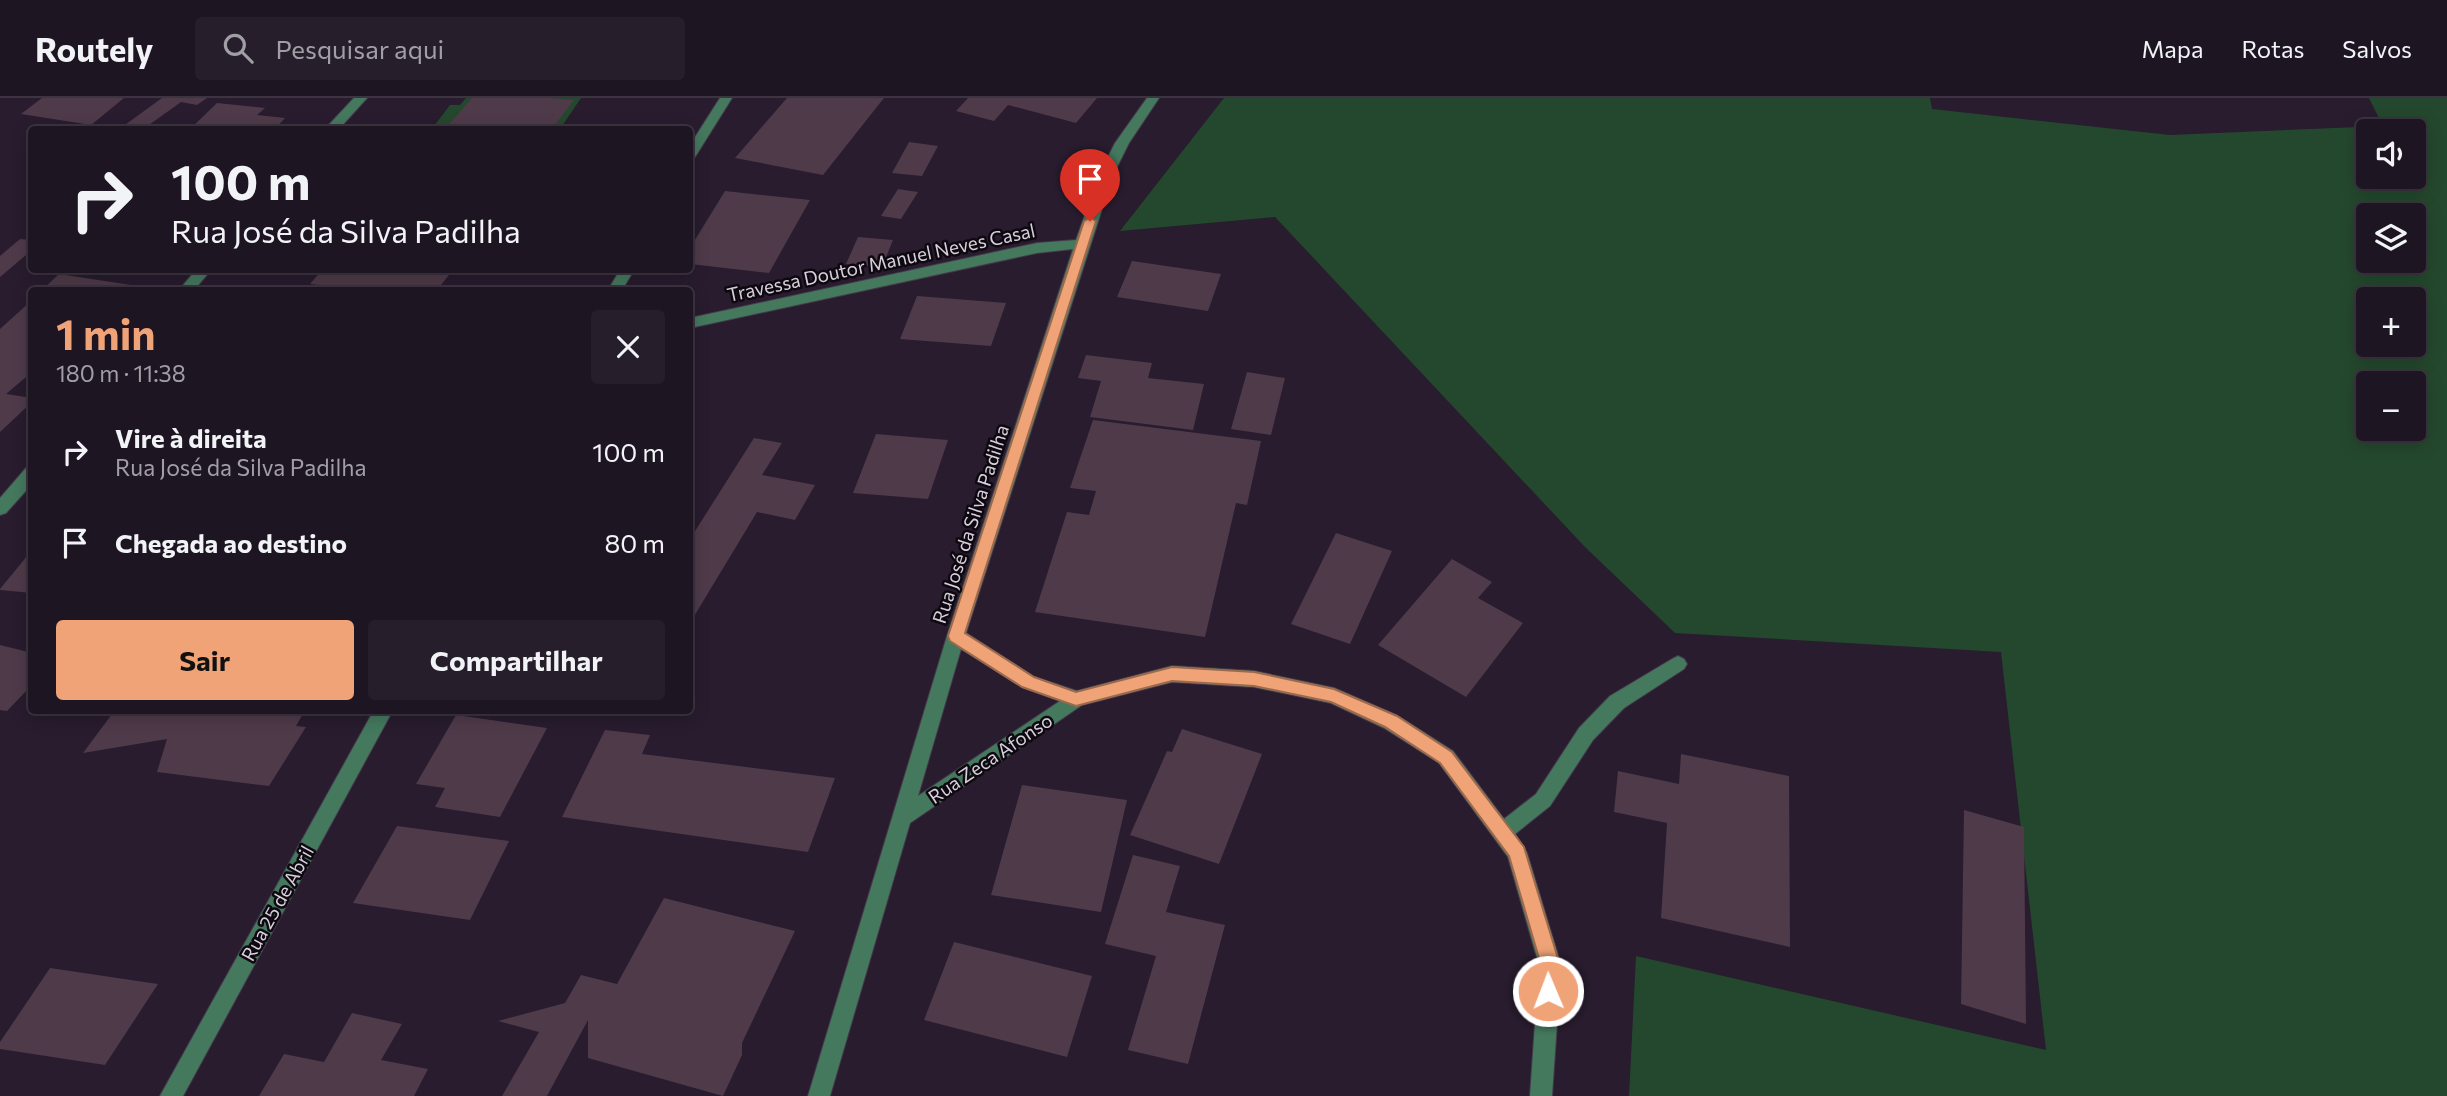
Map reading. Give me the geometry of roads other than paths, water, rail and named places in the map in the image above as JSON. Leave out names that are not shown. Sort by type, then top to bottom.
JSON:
[{"type":"street","points":[[334,126],[361,98]]},
{"type":"street","points":[[693,149],[726,98]]},
{"type":"street","name":"Rua José da Silva Padilha","points":[[819,1096],[956,636],[1082,244],[1106,175],[1122,143],[1153,98]]},
{"type":"street","name":"Travessa Doutor Manuel Neves Casal","points":[[693,322],[1037,248],[1082,244]]},
{"type":"street","points":[[189,287],[201,273]]},
{"type":"street","points":[[0,509],[28,477]]},
{"type":"street","name":"Rua Zeca Afonso","points":[[956,636],[1028,682],[1076,699]]},
{"type":"street","points":[[1502,832],[1543,800],[1586,734],[1617,702],[1678,664]]},
{"type":"street","name":"Rua Zeca Afonso","points":[[903,817],[1076,699],[1172,674],[1254,679],[1334,696],[1391,722],[1446,757],[1517,853],[1550,965],[1541,1096]]},
{"type":"street","name":"Rua 25 de Abril","points":[[171,1096],[382,714]]}]
